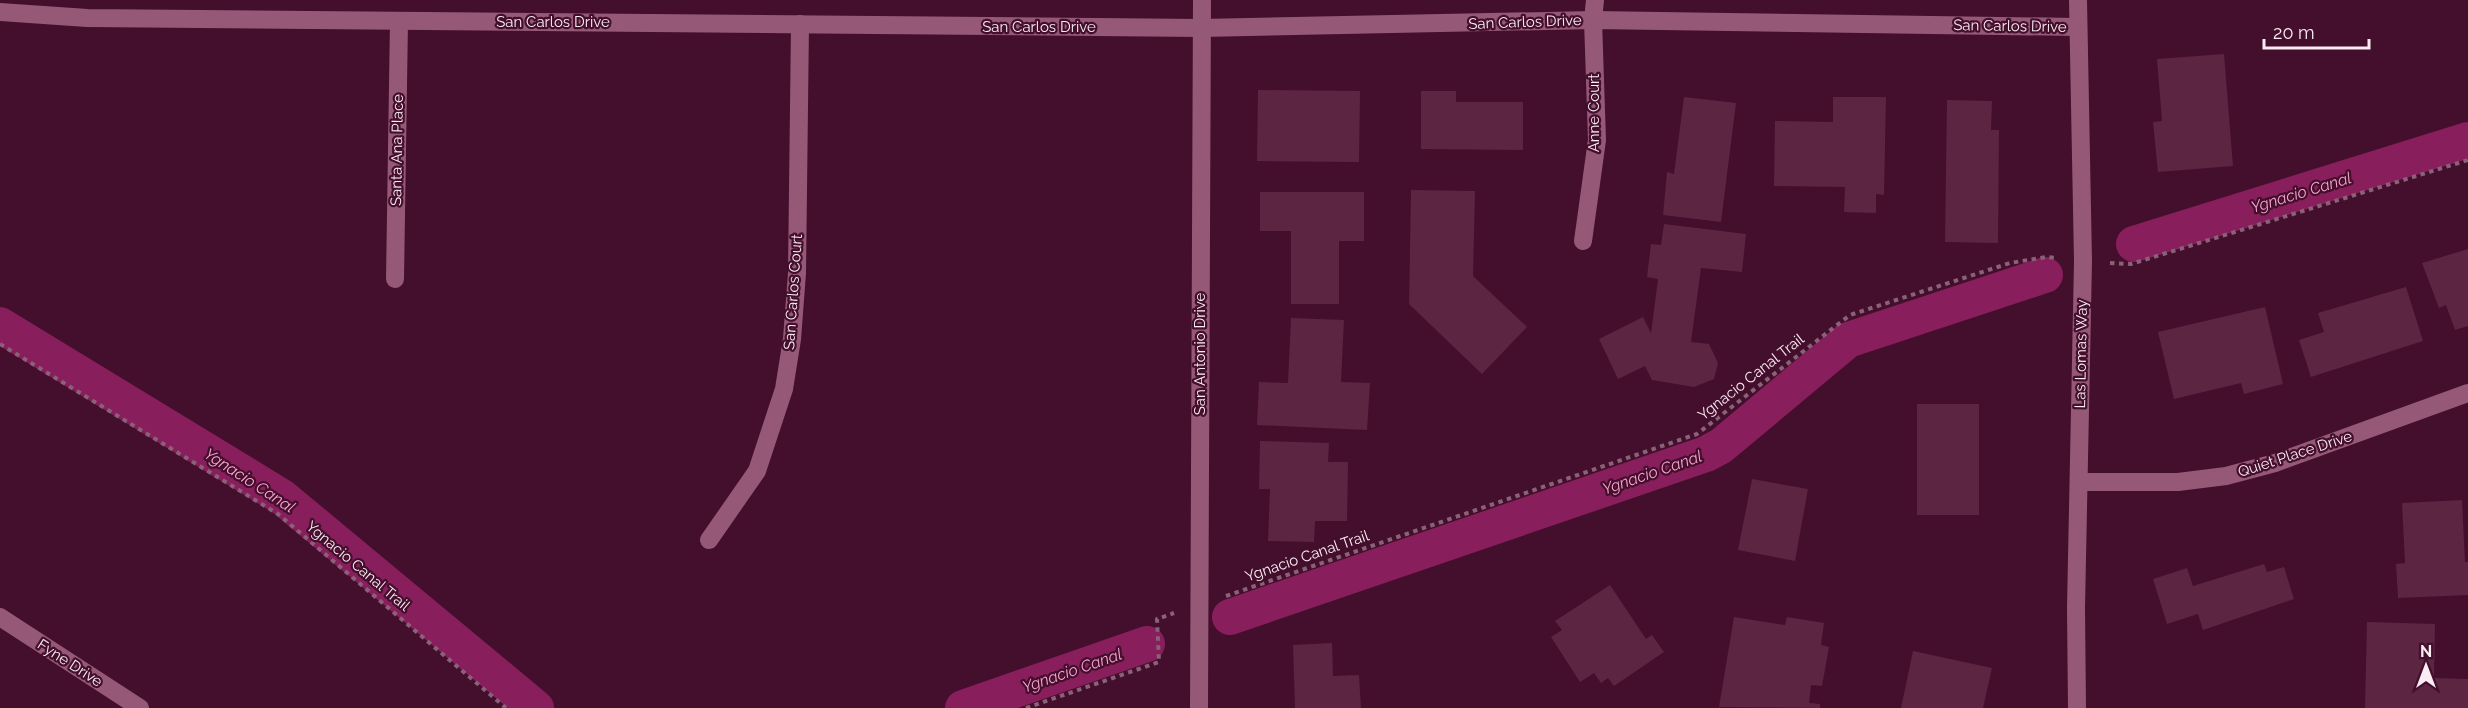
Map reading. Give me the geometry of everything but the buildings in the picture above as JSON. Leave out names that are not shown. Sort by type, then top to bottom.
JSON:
[{"type":"street","name":"San Antonio Drive","points":[[1199,708],[1202,0]]},
{"type":"street","name":"Anne Court","points":[[1583,241],[1597,140],[1593,20],[1595,0]]},
{"type":"street","name":"Las Lomas Way","points":[[2078,0],[2083,261],[2078,708]]},
{"type":"street","name":"San Carlos Drive","points":[[0,12],[87,18],[1201,28],[1593,20],[2077,27]]},
{"type":"street","name":"Santa Ana Place","points":[[395,279],[399,21]]},
{"type":"street","name":"San Carlos Court","points":[[709,540],[757,471],[784,388],[792,339],[797,273],[801,24]]},
{"type":"street","name":"Quiet Place Drive","points":[[2079,482],[2178,482],[2226,476],[2275,463],[2468,393]]},
{"type":"street","name":"Fyne Drive","points":[[0,618],[140,708]]},
{"type":"path","name":"Ygnacio Canal Trail","points":[[1026,708],[1158,662],[1157,619],[1697,434],[1850,315],[2010,264],[2046,257],[2131,264],[2468,160]]},
{"type":"path","name":"Ygnacio Canal Trail","points":[[0,344],[278,514],[506,708]]},
{"type":"waterway","name":"Ygnacio Canal","points":[[2134,244],[2468,140]]},
{"type":"waterway","name":"Ygnacio Canal","points":[[1230,617],[1706,454],[1721,446],[1848,340],[2045,275]]},
{"type":"waterway","name":"Ygnacio Canal","points":[[0,325],[282,497],[536,708]]},
{"type":"waterway","name":"Ygnacio Canal","points":[[963,708],[1147,644]]}]
